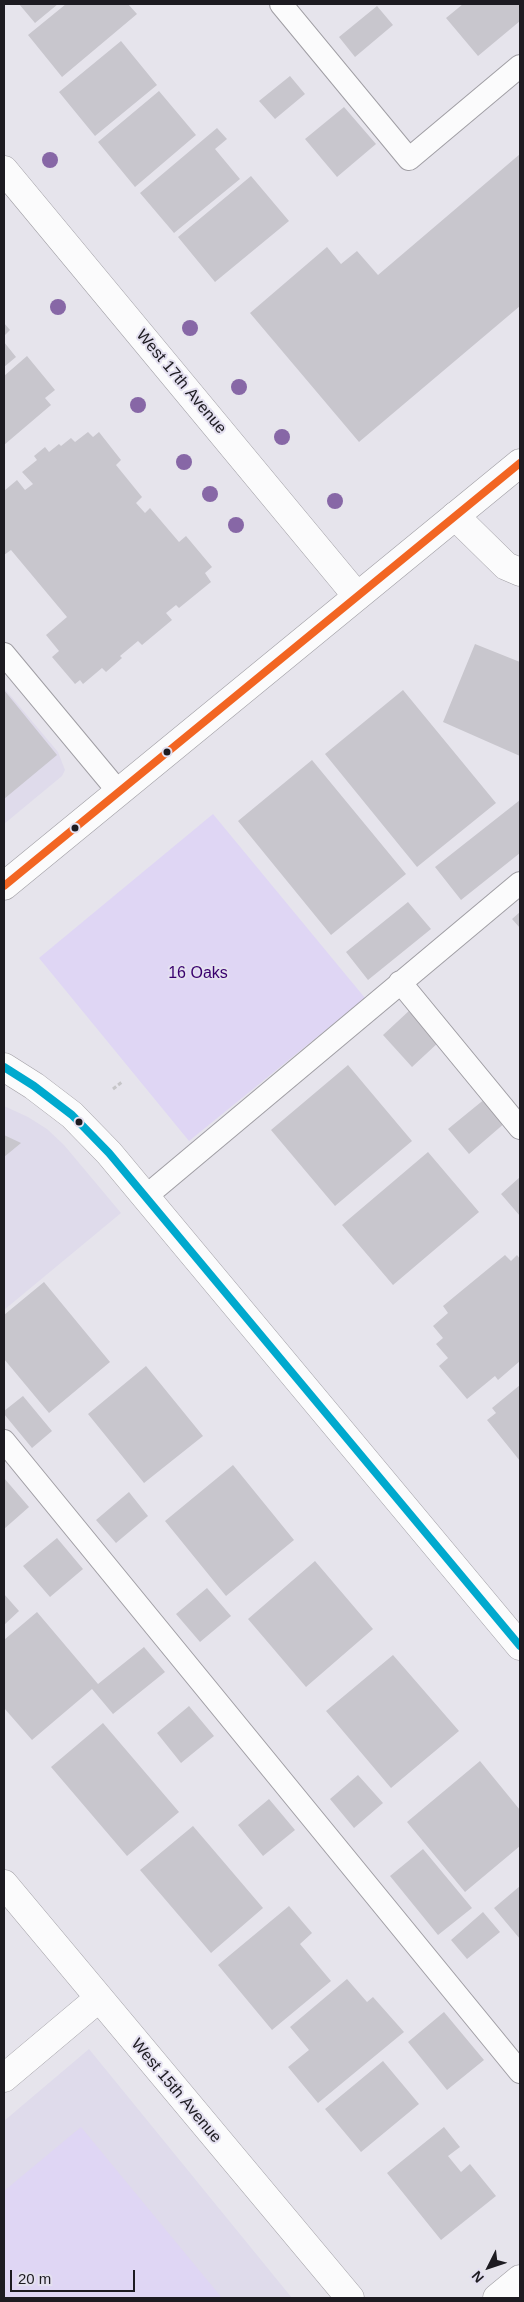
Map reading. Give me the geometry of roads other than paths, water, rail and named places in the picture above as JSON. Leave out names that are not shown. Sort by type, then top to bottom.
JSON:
[{"type":"street","name":"West 17th Avenue","points":[[4,170],[357,596]]},
{"type":"street","points":[[4,886],[520,463]]},
{"type":"street","points":[[455,516],[506,566],[520,572]]},
{"type":"street","points":[[4,1067],[72,1114],[109,1153],[520,1646]]},
{"type":"street","name":"West 15th Avenue","points":[[4,1884],[98,1999],[350,2298]]},
{"type":"street","points":[[4,2078],[98,1999]]},
{"type":"street","points":[[496,2298],[520,2279]]},
{"type":"lane","points":[[281,4],[409,159],[520,66]]},
{"type":"lane","points":[[4,654],[118,791]]},
{"type":"lane","points":[[145,1197],[520,883]]},
{"type":"lane","points":[[400,982],[520,1128]]},
{"type":"lane","points":[[4,1441],[520,2072]]},
{"type":"park label","name":"16 Oaks","points":[[198,974]]}]
